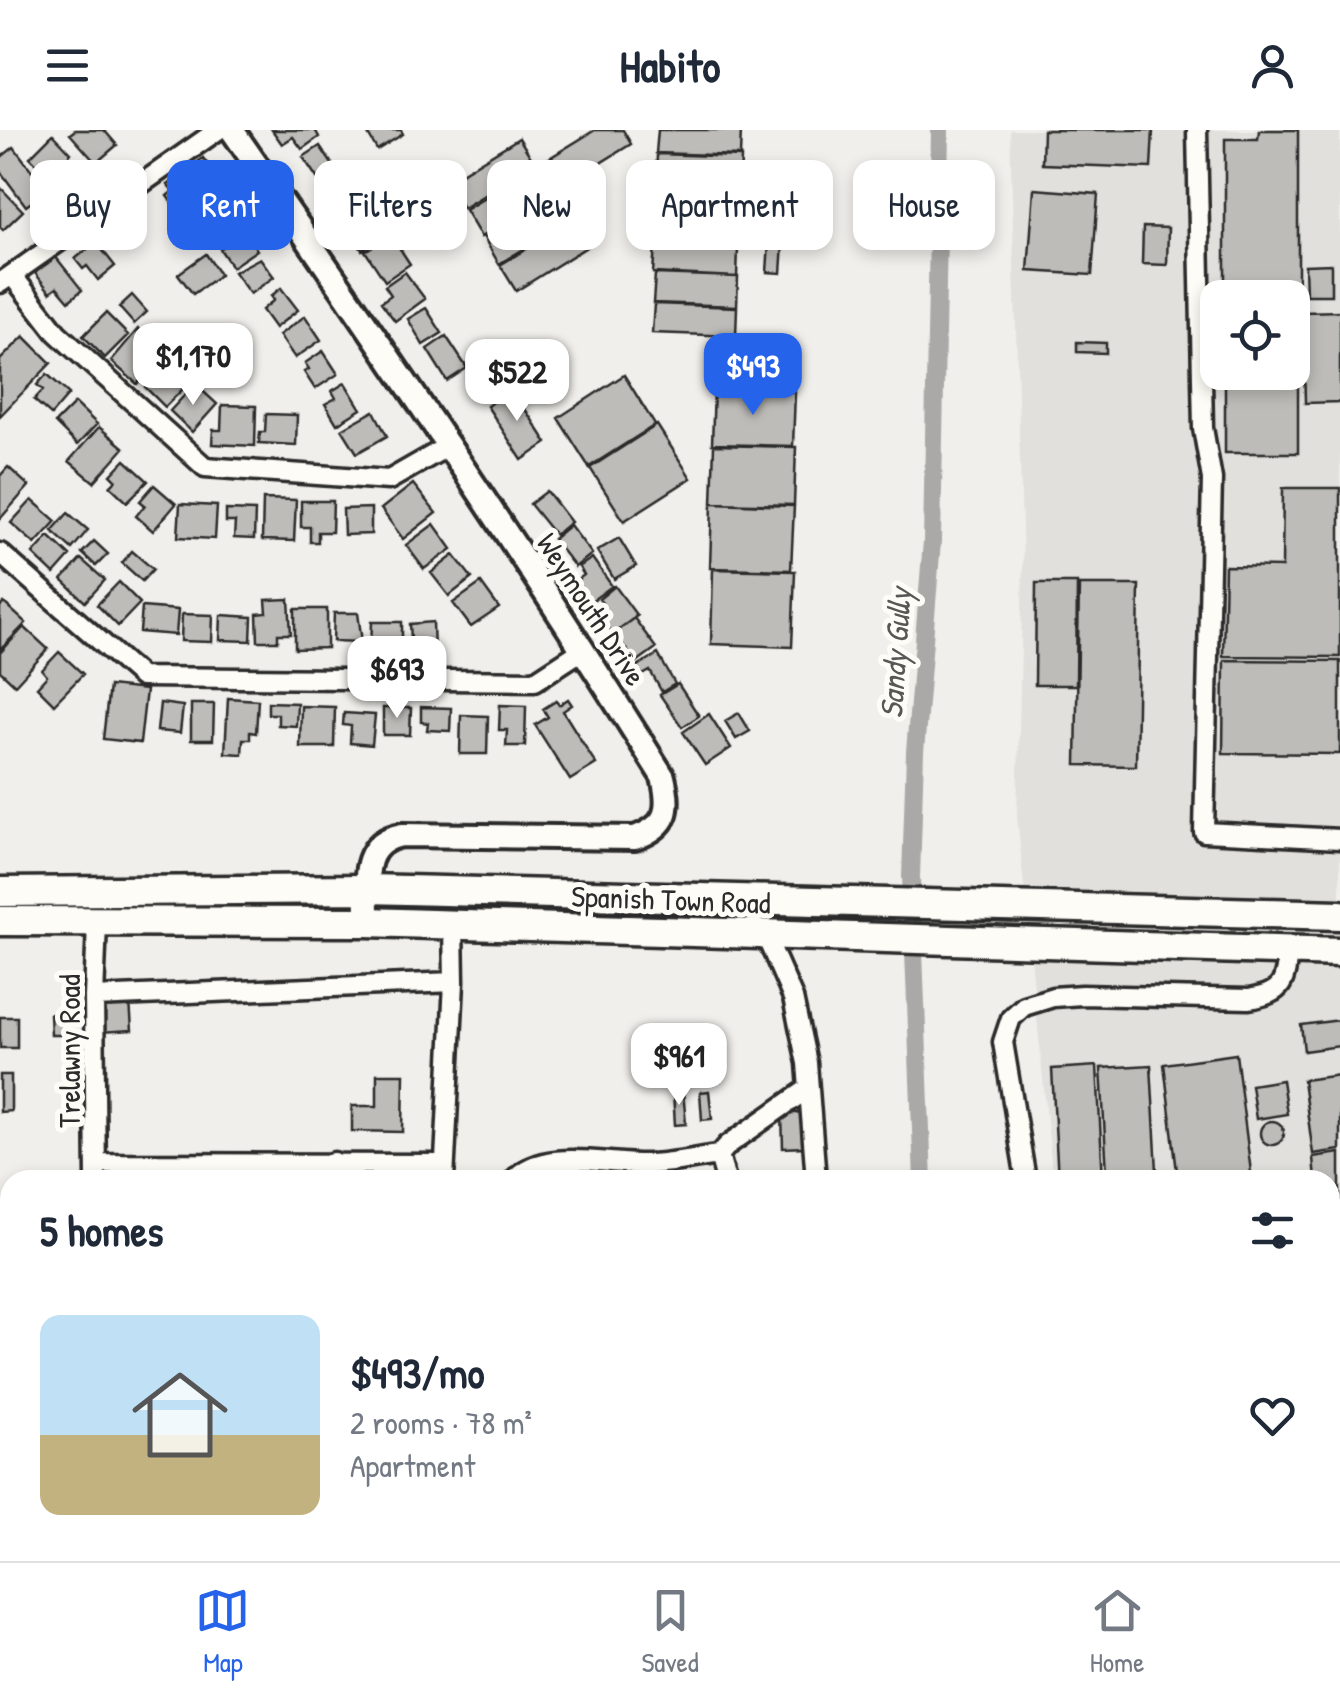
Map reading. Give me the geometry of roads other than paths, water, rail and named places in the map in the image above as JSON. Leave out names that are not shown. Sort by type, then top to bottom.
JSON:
[{"type":"highway","name":"Spanish Town Road","points":[[0,892],[368,889],[1340,915]]},
{"type":"highway","name":"Spanish Town Road","points":[[0,921],[453,924],[1340,952]]},
{"type":"street","points":[[218,130],[6,279],[57,333],[204,467],[389,480],[450,445]]},
{"type":"street","name":"Weymouth Drive","points":[[232,130],[450,445],[584,649],[663,777],[668,798],[664,817],[653,831],[635,838],[384,838],[372,851],[367,868],[366,922]]},
{"type":"street","points":[[1197,130],[1203,428],[1212,478],[1204,832],[1340,839]]},
{"type":"street","points":[[0,553],[140,677],[535,681],[584,649]]},
{"type":"street","name":"Trelawny Road","points":[[96,1170],[97,923]]},
{"type":"street","points":[[443,1170],[454,982],[453,924]]},
{"type":"street","points":[[765,934],[793,998],[808,1063],[815,1170]]},
{"type":"street","points":[[1024,1170],[1004,1042],[1011,1018],[1024,1006],[1053,997],[1082,995],[1249,999],[1270,996],[1286,980],[1288,950]]},
{"type":"street","points":[[94,997],[454,982]]},
{"type":"street","points":[[652,1170],[719,1155],[809,1088]]},
{"type":"street","points":[[719,1155],[723,1170]]},
{"type":"street","points":[[528,1170],[542,1164],[590,1159],[635,1170]]},
{"type":"waterway","name":"Sandy Gully","points":[[923,1170],[911,877],[915,752],[932,541],[940,130]]}]
